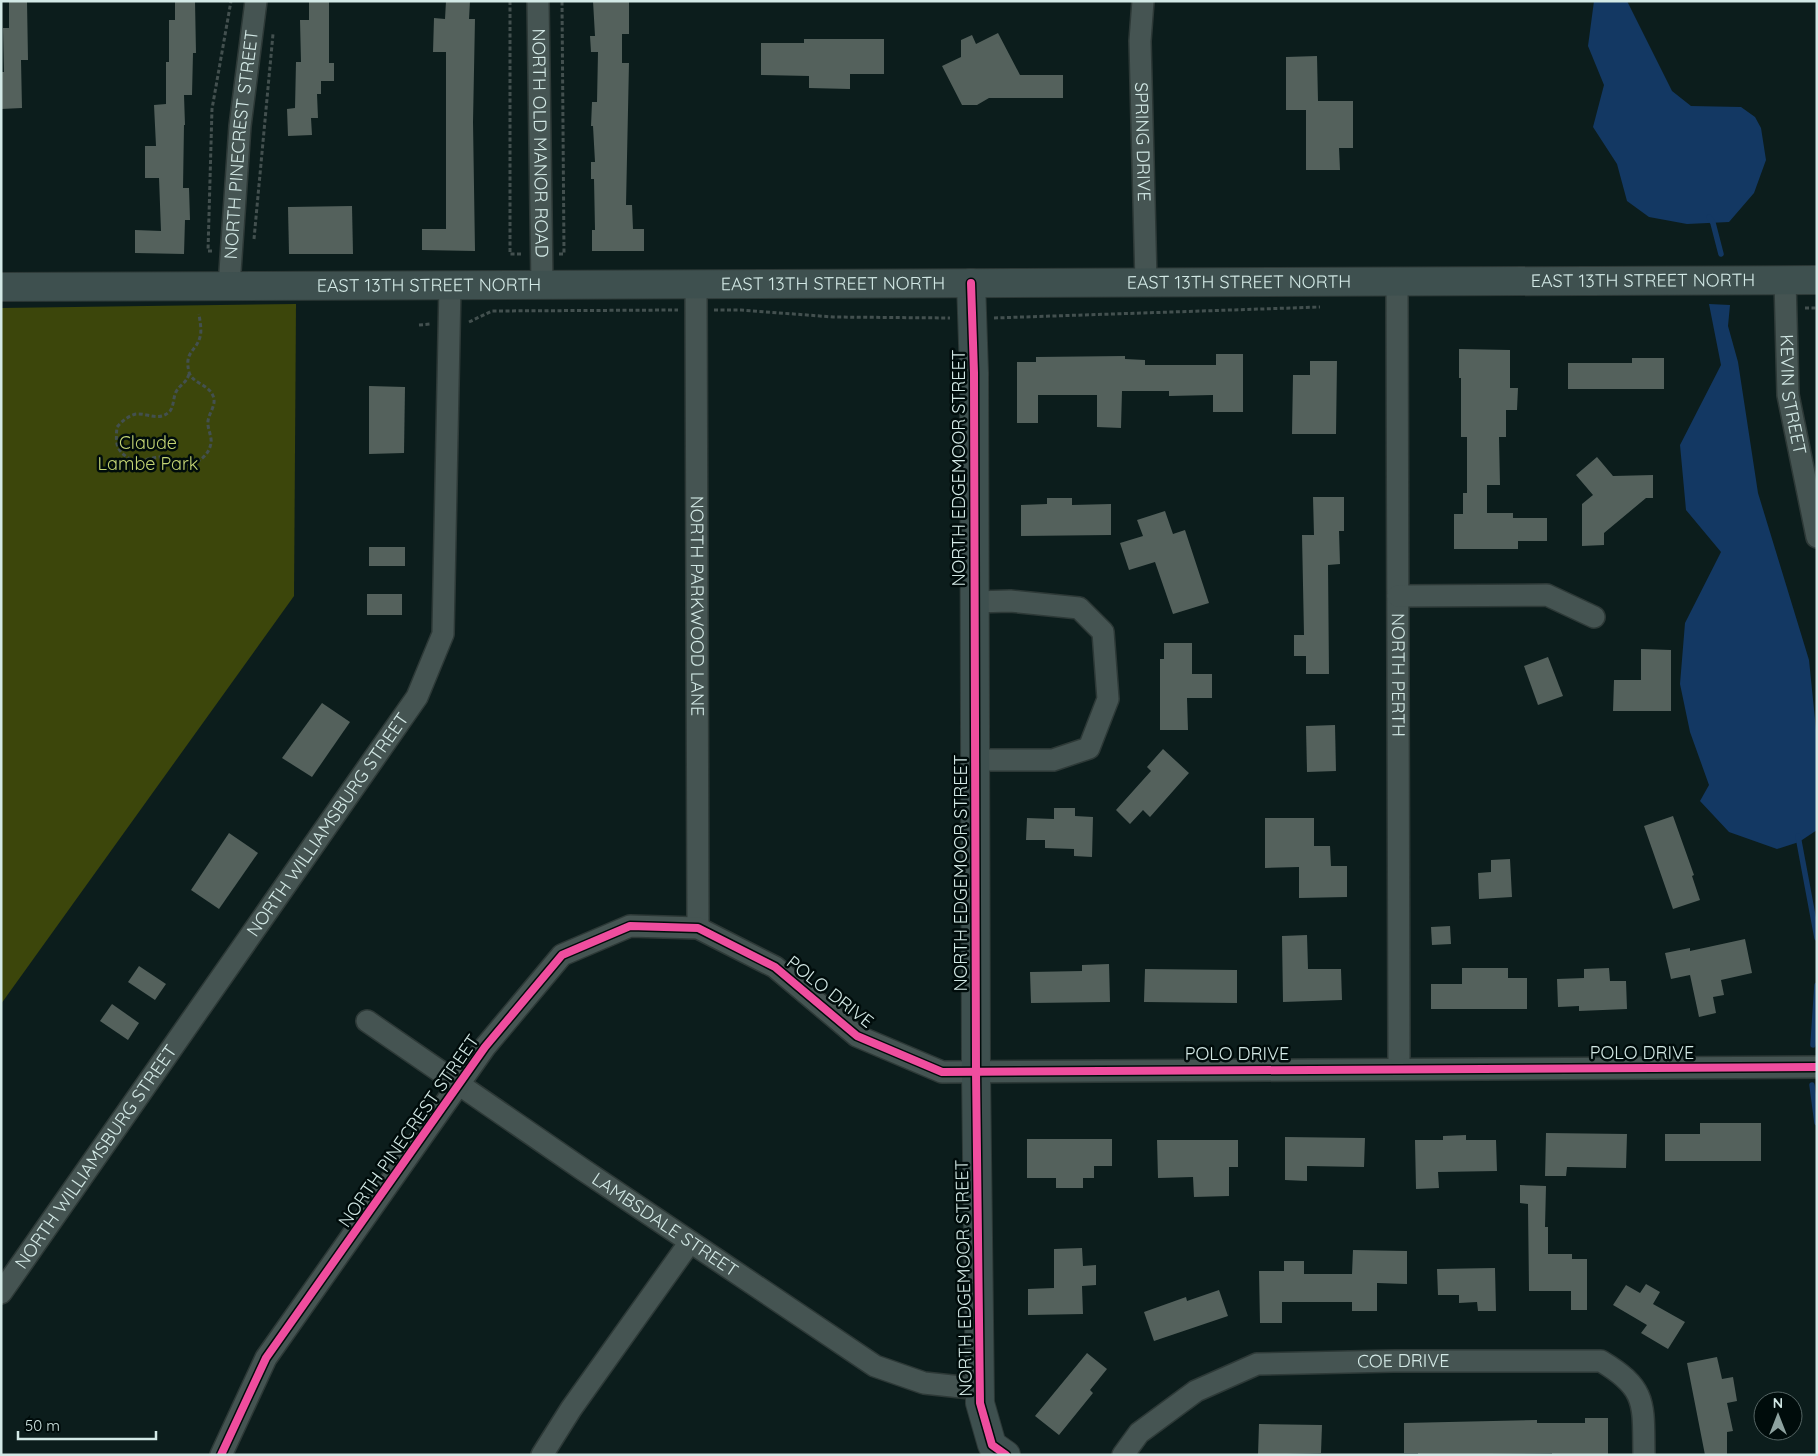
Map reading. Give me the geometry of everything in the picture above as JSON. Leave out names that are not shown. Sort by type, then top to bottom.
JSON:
[{"type":"main road","name":"EAST 13TH STREET NORTH","points":[[1,287],[542,285],[696,297],[971,283],[1817,280]]},
{"type":"main road","name":"NORTH EDGEMOOR STREET","points":[[971,283],[974,373],[976,1071],[980,1404],[992,1445],[1006,1455]]},
{"type":"street","name":"NORTH PINECREST STREET","points":[[229,286],[240,126],[256,1]]},
{"type":"street","name":"NORTH OLD MANOR ROAD","points":[[538,1],[542,285]]},
{"type":"street","name":"SPRING DRIVE","points":[[1143,1],[1140,41],[1146,282]]},
{"type":"street","name":"KEVIN STREET","points":[[1785,280],[1788,395],[1817,537]]},
{"type":"street","name":"NORTH PERTH","points":[[1398,282],[1399,1068]]},
{"type":"street","name":"NORTH WILLIAMSBURG STREET","points":[[1,1293],[417,697],[443,634],[450,285]]},
{"type":"street","name":"NORTH PARKWOOD LANE","points":[[696,297],[698,928]]},
{"type":"street","points":[[1398,596],[1547,595],[1594,617]]},
{"type":"street","points":[[974,602],[1010,601],[1080,608],[1103,632],[1108,698],[1090,748],[1053,760],[975,760]]},
{"type":"street","name":"NORTH PINECREST STREET","points":[[221,1455],[266,1358],[485,1047],[562,955],[630,926],[698,928]]},
{"type":"street","name":"POLO DRIVE","points":[[698,928],[775,967],[857,1036],[942,1072],[1817,1067]]},
{"type":"street","name":"LAMBSDALE STREET","points":[[367,1021],[875,1366],[924,1383],[980,1389]]},
{"type":"street","points":[[542,1455],[571,1409],[690,1242]]},
{"type":"street","name":"COE DRIVE","points":[[1122,1455],[1139,1434],[1196,1391],[1257,1364],[1394,1361],[1601,1361],[1621,1373],[1633,1386],[1640,1398],[1643,1411],[1644,1455]]},
{"type":"path","points":[[253,245],[274,33]]},
{"type":"path","points":[[419,325],[466,323],[492,311],[696,297],[741,310],[833,317],[972,318],[1329,306]]},
{"type":"path","points":[[1786,307],[1798,309],[1817,308]]},
{"type":"path","points":[[189,374],[196,381],[206,386],[214,398],[208,421],[212,443],[206,456],[195,463],[183,464],[160,457],[135,462],[122,455],[115,443],[117,427],[126,418],[137,414],[155,417],[164,415],[170,410],[176,391],[186,382],[189,374],[189,353],[200,338],[199,314]]},
{"type":"green space","name":"Claude Lambe Park","points":[[296,304],[294,596],[1,1004],[1,308]]},
{"type":"water","points":[[1594,1],[1627,1],[1672,91],[1691,106],[1741,107],[1755,117],[1761,128],[1766,160],[1754,193],[1729,222],[1687,224],[1649,217],[1627,201],[1617,164],[1593,127],[1604,85],[1588,46]]},
{"type":"water","points":[[1709,304],[1730,305],[1728,326],[1738,362],[1758,493],[1809,660],[1817,739],[1817,830],[1799,842],[1777,849],[1729,832],[1700,801],[1709,785],[1690,732],[1680,684],[1685,623],[1721,552],[1686,510],[1680,445],[1721,365]]},
{"type":"building","points":[[9,1],[27,1],[28,60],[21,60],[22,108],[1,109],[1,72],[4,72],[3,28],[9,28]]},
{"type":"building","points":[[175,1],[195,1],[196,53],[193,53],[192,95],[184,95],[183,188],[189,188],[190,220],[185,220],[184,254],[135,253],[135,230],[161,231],[159,178],[145,178],[145,146],[156,146],[154,105],[166,104],[169,20],[175,20]]},
{"type":"building","points":[[309,1],[329,1],[329,63],[334,63],[334,81],[321,81],[321,94],[317,94],[318,118],[311,118],[312,135],[288,136],[287,109],[295,108],[296,62],[301,62],[300,20],[309,20]]},
{"type":"building","points":[[446,1],[470,1],[469,19],[475,19],[473,122],[475,251],[422,250],[422,229],[446,229],[446,52],[433,52],[434,18],[445,19]]},
{"type":"building","points":[[593,1],[629,1],[629,34],[622,34],[622,63],[629,63],[626,205],[632,205],[633,229],[644,229],[644,251],[592,251],[592,230],[595,230],[594,179],[591,179],[591,162],[595,162],[593,126],[591,126],[592,102],[597,102],[598,52],[591,52],[590,36],[595,36]]},
{"type":"building","points":[[998,33],[1020,75],[1063,75],[1063,98],[989,98],[977,105],[962,105],[942,66],[961,57],[961,40],[972,35],[976,44]]},
{"type":"building","points":[[804,39],[884,39],[884,74],[850,74],[850,89],[809,88],[809,76],[761,75],[761,43],[804,43]]},
{"type":"building","points":[[1317,56],[1318,101],[1353,101],[1353,148],[1339,148],[1340,170],[1306,170],[1306,110],[1286,110],[1286,57]]},
{"type":"building","points":[[352,206],[353,254],[289,254],[288,207]]},
{"type":"building","points":[[1459,349],[1510,350],[1510,388],[1518,388],[1517,410],[1506,410],[1506,437],[1499,437],[1500,485],[1487,485],[1487,513],[1513,513],[1513,518],[1547,518],[1547,541],[1518,541],[1518,549],[1454,549],[1454,514],[1463,514],[1463,493],[1467,493],[1467,437],[1461,437]]},
{"type":"building","points":[[1216,354],[1243,354],[1243,412],[1213,412],[1213,395],[1169,396],[1169,391],[1122,391],[1121,428],[1097,427],[1097,395],[1038,395],[1038,423],[1017,423],[1017,362],[1036,362],[1036,357],[1125,356],[1125,359],[1145,360],[1145,365],[1216,365]]},
{"type":"building","points":[[1632,358],[1664,358],[1664,389],[1568,389],[1568,363],[1632,363]]},
{"type":"building","points":[[1310,361],[1337,361],[1336,434],[1292,434],[1293,375],[1310,375]]},
{"type":"building","points":[[369,386],[405,387],[404,453],[369,454]]},
{"type":"building","points":[[1597,457],[1613,476],[1653,475],[1653,498],[1646,498],[1604,533],[1604,545],[1582,546],[1582,504],[1593,495],[1576,475]]},
{"type":"building","points":[[1313,497],[1344,497],[1344,531],[1339,531],[1340,564],[1328,565],[1329,674],[1306,674],[1306,656],[1294,656],[1294,635],[1304,635],[1302,535],[1314,535]]},
{"type":"building","points":[[1047,498],[1072,498],[1072,505],[1111,504],[1111,535],[1021,536],[1021,505],[1047,504]]},
{"type":"building","points":[[1165,511],[1173,534],[1185,530],[1209,603],[1173,614],[1155,562],[1129,570],[1120,543],[1143,536],[1137,520]]},
{"type":"building","points":[[369,547],[405,547],[405,566],[369,566]]},
{"type":"building","points":[[367,594],[402,594],[402,615],[367,615]]},
{"type":"building","points":[[1164,643],[1192,643],[1192,674],[1212,674],[1212,698],[1187,698],[1188,730],[1160,730],[1160,659],[1164,659]]},
{"type":"building","points":[[1641,649],[1671,650],[1671,711],[1613,711],[1614,680],[1641,680]]},
{"type":"building","points":[[1548,657],[1563,696],[1538,705],[1524,666]]},
{"type":"building","points":[[322,703],[350,722],[312,777],[282,758]]},
{"type":"building","points":[[1335,725],[1336,771],[1307,772],[1306,726]]},
{"type":"building","points":[[1163,749],[1189,773],[1150,817],[1143,810],[1130,824],[1116,810],[1151,771],[1147,767]]},
{"type":"building","points":[[1054,808],[1075,808],[1075,816],[1093,817],[1092,857],[1074,856],[1074,849],[1045,848],[1045,840],[1026,840],[1027,818],[1054,819]]},
{"type":"building","points":[[1673,816],[1694,875],[1692,876],[1700,900],[1673,909],[1644,826]]},
{"type":"building","points":[[1265,818],[1314,818],[1314,846],[1330,846],[1331,866],[1347,866],[1347,897],[1299,898],[1299,867],[1265,868]]},
{"type":"building","points":[[229,833],[258,853],[219,909],[191,890]]},
{"type":"building","points":[[1510,859],[1512,897],[1479,899],[1478,873],[1491,872],[1491,860]]},
{"type":"building","points":[[1450,926],[1451,944],[1432,945],[1431,927]]},
{"type":"building","points":[[1307,935],[1308,969],[1341,969],[1342,1000],[1283,1002],[1282,936]]},
{"type":"building","points":[[1745,939],[1752,973],[1721,980],[1724,995],[1713,997],[1716,1013],[1699,1017],[1690,975],[1671,979],[1665,953],[1690,948],[1690,951]]},
{"type":"building","points":[[1109,964],[1110,1002],[1031,1003],[1030,972],[1082,971],[1082,965]]},
{"type":"building","points":[[139,966],[166,984],[155,1000],[128,982]]},
{"type":"building","points":[[1462,968],[1508,968],[1508,978],[1527,978],[1527,1009],[1431,1009],[1431,984],[1462,984]]},
{"type":"building","points":[[1609,968],[1610,981],[1626,981],[1627,1009],[1579,1011],[1579,1006],[1558,1007],[1557,979],[1584,978],[1584,969]]},
{"type":"building","points":[[1145,969],[1237,970],[1237,1003],[1144,1002]]},
{"type":"building","points":[[112,1004],[139,1023],[128,1040],[100,1021]]},
{"type":"building","points":[[1700,1123],[1761,1123],[1761,1161],[1665,1161],[1665,1134],[1700,1134]]},
{"type":"building","points":[[1546,1133],[1627,1134],[1626,1168],[1567,1167],[1566,1176],[1545,1176]]},
{"type":"building","points":[[1466,1135],[1466,1140],[1496,1140],[1497,1171],[1438,1172],[1439,1188],[1416,1189],[1415,1140],[1443,1140],[1443,1136]]},
{"type":"building","points":[[1285,1137],[1365,1138],[1364,1167],[1307,1166],[1307,1181],[1285,1180]]},
{"type":"building","points":[[1027,1139],[1112,1139],[1112,1166],[1094,1166],[1094,1178],[1083,1178],[1083,1188],[1056,1188],[1056,1178],[1027,1178]]},
{"type":"building","points":[[1157,1140],[1238,1140],[1238,1167],[1229,1167],[1229,1196],[1194,1197],[1193,1177],[1158,1178]]},
{"type":"building","points":[[1520,1185],[1546,1186],[1545,1227],[1548,1227],[1548,1254],[1572,1254],[1572,1259],[1587,1259],[1587,1310],[1571,1310],[1571,1291],[1529,1291],[1528,1204],[1520,1203]]},
{"type":"building","points":[[1082,1248],[1083,1266],[1096,1265],[1096,1285],[1082,1286],[1083,1314],[1028,1315],[1028,1289],[1054,1288],[1054,1249]]},
{"type":"building","points":[[1353,1250],[1407,1251],[1407,1284],[1377,1283],[1377,1311],[1352,1311],[1352,1302],[1282,1302],[1282,1323],[1260,1323],[1259,1271],[1284,1271],[1284,1261],[1304,1261],[1304,1274],[1352,1274]]},
{"type":"building","points":[[1495,1268],[1496,1311],[1478,1311],[1477,1302],[1459,1303],[1459,1295],[1438,1295],[1437,1269]]},
{"type":"building","points":[[1646,1284],[1660,1292],[1653,1304],[1685,1322],[1668,1349],[1641,1333],[1647,1325],[1613,1305],[1626,1285],[1640,1293]]},
{"type":"building","points":[[1219,1290],[1228,1316],[1154,1341],[1144,1312],[1186,1297],[1187,1301]]},
{"type":"building","points":[[1087,1353],[1107,1369],[1090,1390],[1093,1393],[1059,1435],[1035,1416]]},
{"type":"building","points":[[1717,1357],[1722,1379],[1733,1377],[1737,1401],[1727,1403],[1733,1431],[1727,1432],[1727,1455],[1705,1455],[1687,1363]]},
{"type":"building","points":[[1585,1418],[1608,1418],[1608,1455],[1552,1455],[1552,1453],[1418,1455],[1418,1453],[1404,1453],[1404,1423],[1537,1420],[1537,1423],[1585,1423]]},
{"type":"building","points":[[1259,1424],[1322,1425],[1321,1453],[1258,1455]]},
{"type":"waterway","points":[[1709,217],[1713,223],[1721,254]]},
{"type":"waterway","points":[[1798,836],[1817,938]]},
{"type":"waterway","points":[[1813,1045],[1817,985]]},
{"type":"waterway","points":[[1812,1085],[1817,1123]]},
{"type":"cycle path","points":[[971,283],[974,373],[976,1071],[980,1403],[992,1445],[1006,1455]]},
{"type":"cycle path","points":[[221,1455],[266,1358],[485,1047],[562,955],[630,926],[698,928],[775,967],[857,1036],[942,1072],[1817,1067]]}]
